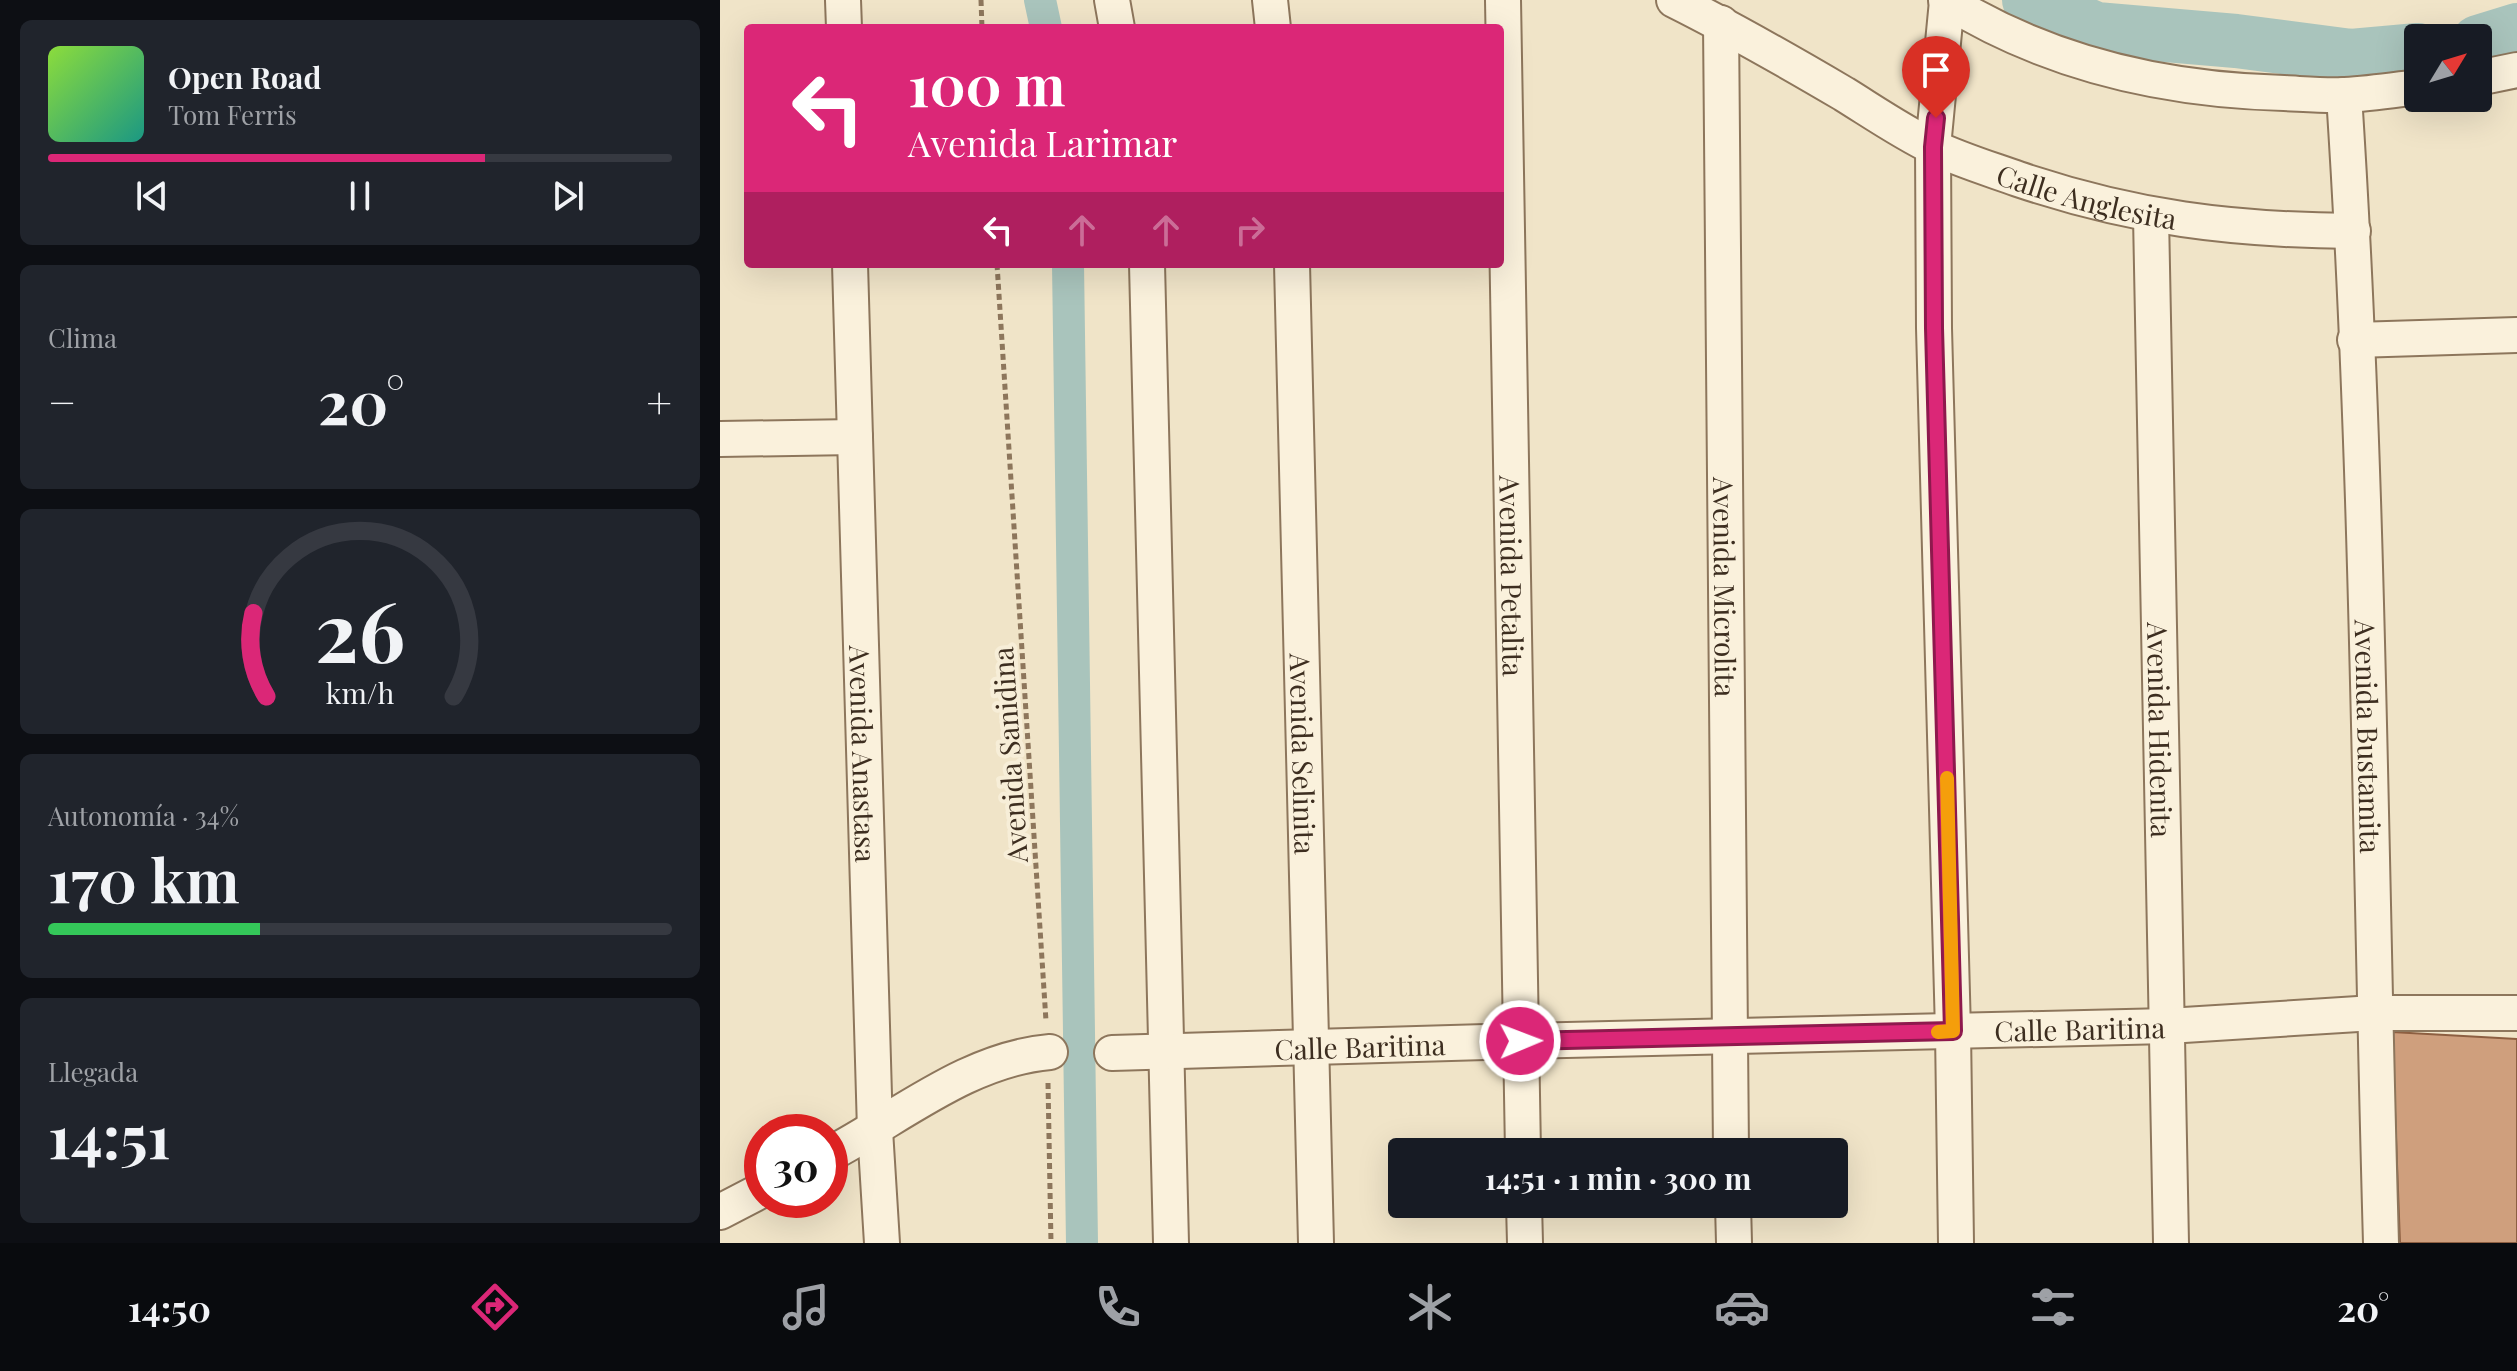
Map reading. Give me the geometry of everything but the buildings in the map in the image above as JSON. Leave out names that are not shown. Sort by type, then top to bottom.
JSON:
[{"type":"street","points":[[843,0],[844,24]]},
{"type":"street","points":[[1112,0],[1116,24]]},
{"type":"street","points":[[1270,0],[1273,24]]},
{"type":"street","name":"Avenida Petalita","points":[[1503,0],[1503,24]]},
{"type":"street","name":"Calle Anglesita","points":[[1674,0],[1721,23],[1933,147],[2037,185],[2151,216],[2283,231],[2353,231]]},
{"type":"street","points":[[1956,1243],[1934,328],[1933,147],[1946,0],[1984,24],[2030,44],[2072,60],[2127,74],[2247,92],[2344,95],[2404,89]]},
{"type":"street","name":"Avenida Microlita","points":[[1721,23],[1731,1138]]},
{"type":"street","name":"Avenida Petalita","points":[[1504,61],[1523,1138]]},
{"type":"street","points":[[2492,75],[2517,70]]},
{"type":"street","name":"Avenida Bustamita","points":[[2344,95],[2353,231],[2367,650],[2381,1243]]},
{"type":"street","name":"Avenida Hidenita","points":[[2151,216],[2171,1243]]},
{"type":"street","name":"Avenida Anastasa","points":[[850,268],[875,1130],[882,1243]]},
{"type":"street","points":[[1147,268],[1171,1243]]},
{"type":"street","name":"Avenida Selinita","points":[[1292,268],[1316,1243]]},
{"type":"street","points":[[2355,340],[2517,335]]},
{"type":"street","points":[[720,439],[855,437]]},
{"type":"street","name":"Calle Baritina","points":[[1112,1053],[2168,1026],[2374,1013],[2517,1013]]},
{"type":"street","points":[[848,1144],[972,1074],[1007,1059],[1049,1052]]},
{"type":"street","points":[[720,1212],[744,1199]]},
{"type":"street","points":[[1524,1218],[1525,1243]]},
{"type":"street","points":[[1733,1218],[1734,1243]]},
{"type":"path","points":[[981,0],[982,24]]},
{"type":"path","name":"Avenida Sanidina","points":[[997,268],[1049,1052],[1051,1243]]},
{"type":"waterway","points":[[1040,0],[1045,24]]},
{"type":"waterway","points":[[2029,0],[2096,29],[2236,41],[2351,56],[2404,51]]},
{"type":"waterway","points":[[2492,38],[2517,30]]},
{"type":"waterway","points":[[1068,268],[1082,1243]]},
{"type":"slow traffic","points":[[1938,1032],[1953,1031],[1947,778]]},
{"type":"route","points":[[1520,1041],[1953,1031],[1934,328],[1933,147],[1936,118]]}]
